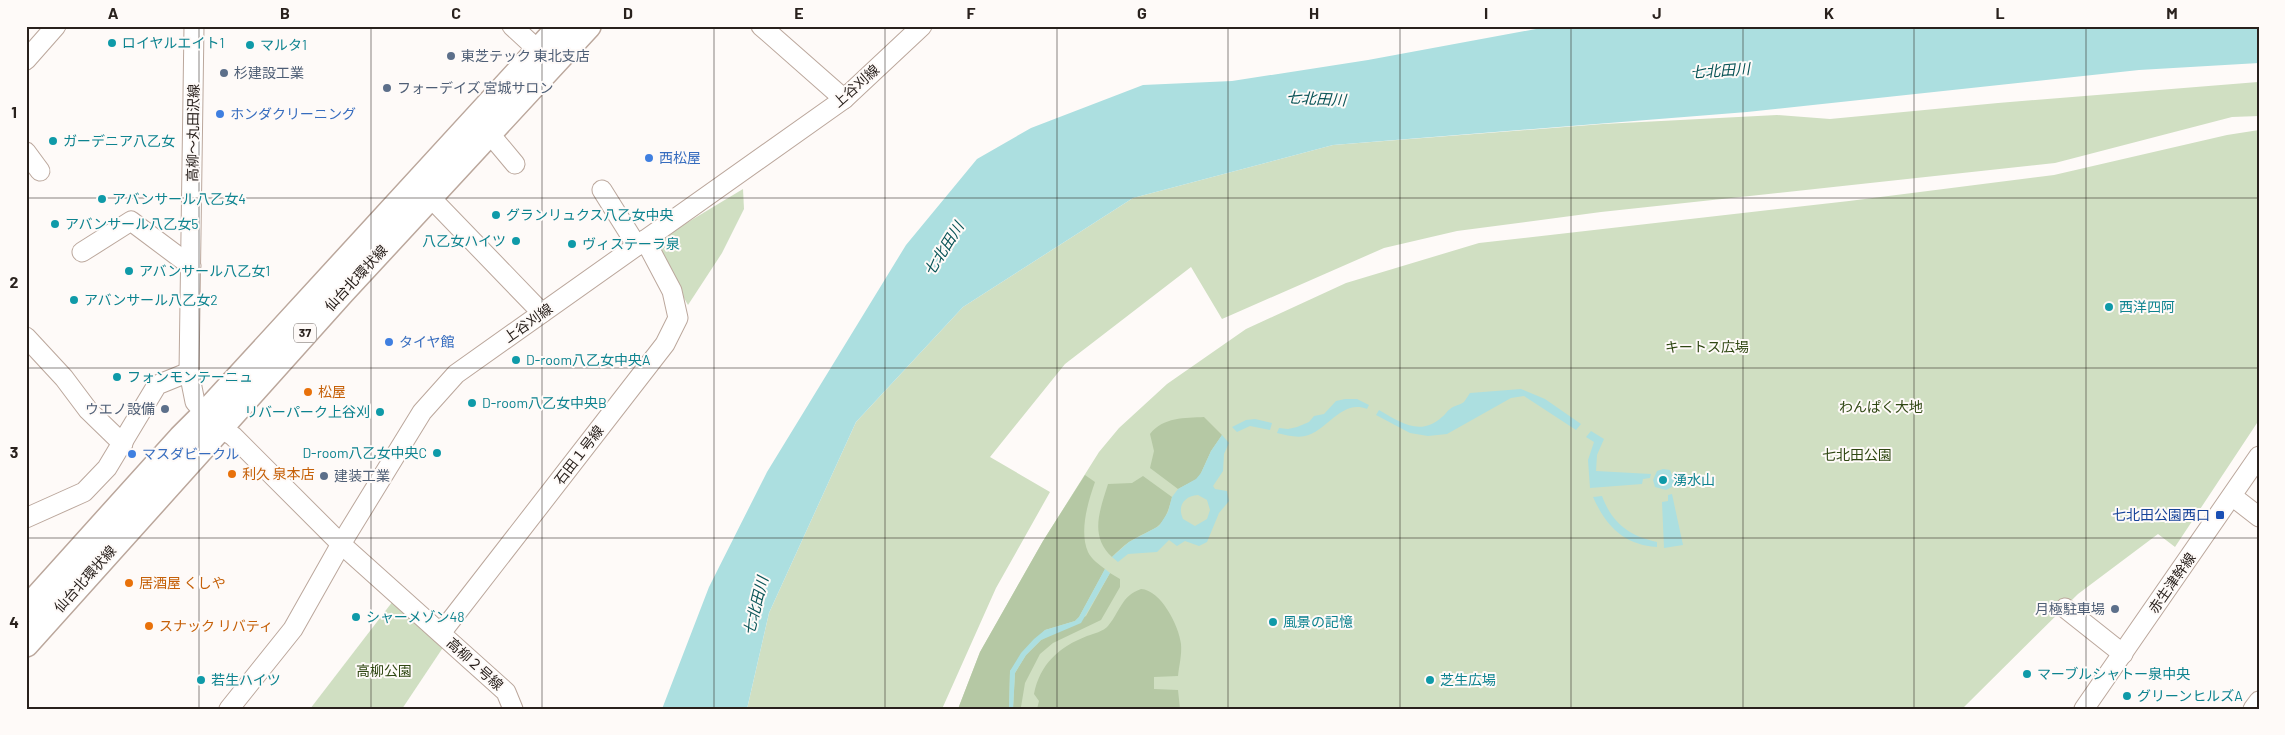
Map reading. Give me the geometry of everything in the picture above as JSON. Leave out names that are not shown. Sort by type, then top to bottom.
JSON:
[{"type":"main road","name":"仙台北環状線","points":[[26,644],[213,421],[561,26]]},
{"type":"main road","name":"仙台北環状線","points":[[26,610],[181,438],[213,421],[430,197],[588,26]]},
{"type":"street","points":[[26,60],[56,26]]},
{"type":"street","points":[[512,26],[538,50]]},
{"type":"street","points":[[760,26],[844,99]]},
{"type":"street","name":"上谷刈線","points":[[229,709],[293,628],[341,544],[422,412],[456,374],[844,99],[922,26]]},
{"type":"street","name":"高柳～丸田沢線","points":[[191,28],[189,372],[195,402],[213,421]]},
{"type":"street","points":[[489,133],[515,164]]},
{"type":"street","points":[[26,152],[40,170]]},
{"type":"street","name":"石田１号線","points":[[441,633],[665,344],[678,318],[672,291],[641,243],[602,190]]},
{"type":"street","points":[[430,197],[542,313]]},
{"type":"street","points":[[82,252],[131,221],[191,266]]},
{"type":"street","points":[[26,337],[64,378],[88,410],[123,444]]},
{"type":"street","points":[[26,518],[84,492],[107,468],[157,385],[189,372]]},
{"type":"street","name":"高柳２号線","points":[[213,421],[233,436],[341,544],[506,692],[513,709]]},
{"type":"street","name":"赤生津幹線","points":[[2084,709],[2259,456]]},
{"type":"street","points":[[2232,496],[2259,517]]},
{"type":"street","points":[[2065,608],[2123,654]]},
{"type":"street","points":[[2252,709],[2259,701]]},
{"type":"green space","points":[[2258,82],[2259,116],[2232,117],[2055,163],[1601,212],[1457,231],[1384,248],[1222,319],[1191,267],[1065,364],[990,457],[1050,492],[996,588],[942,709],[747,709],[769,613],[856,422],[963,307],[1133,198],[1333,145],[1603,124],[1777,115],[1830,119]]},
{"type":"green space","name":"七北田公園","points":[[2259,130],[2259,420],[2175,547],[2158,534],[2078,594],[1962,709],[958,709],[980,652],[1043,541],[1099,452],[1119,428],[1167,384],[1246,329],[1346,283],[1479,243],[1849,201],[2054,175],[2227,135]]},
{"type":"green space","points":[[743,189],[744,209],[722,253],[688,305],[658,253],[660,239]]},
{"type":"green space","points":[[1204,417],[1222,435],[1211,451],[1197,479],[1178,489],[1150,468],[1154,451],[1150,434],[1155,428],[1168,421]]},
{"type":"green space","points":[[1085,475],[1095,482],[1084,526],[1085,544],[1091,557],[1105,569],[1079,617],[1075,621],[1045,630],[1010,671],[1009,709],[958,709],[980,652],[1043,541]]},
{"type":"green space","points":[[1143,476],[1172,497],[1169,509],[1162,523],[1129,542],[1112,557],[1105,549],[1101,540],[1098,522],[1108,484],[1132,483]]},
{"type":"green space","points":[[1110,573],[1120,579],[1120,587],[1101,620],[1053,643],[1040,654],[1025,683],[1021,707],[1013,709],[1015,673],[1026,655],[1041,640],[1086,616]]},
{"type":"green space","points":[[1141,589],[1155,595],[1162,602],[1173,619],[1180,637],[1181,652],[1178,676],[1154,677],[1154,689],[1178,690],[1180,709],[1037,709],[1039,701],[1034,694],[1037,683],[1046,665],[1052,658],[1077,640],[1106,628],[1125,600]]},
{"type":"green space","name":"高柳公園","points":[[393,601],[444,646],[402,709],[310,709]]},
{"type":"water","name":"七北田川","points":[[1552,26],[2259,26],[2259,63],[2139,70],[1747,112],[1333,145],[1133,198],[963,307],[856,422],[769,613],[747,709],[662,709],[709,587],[767,472],[906,245],[977,159],[1031,128],[1143,85],[1232,81],[1368,60]]},
{"type":"water","points":[[1521,389],[1545,399],[1581,424],[1576,430],[1524,396],[1511,398],[1447,434],[1428,436],[1410,433],[1376,415],[1379,410],[1410,426],[1426,426],[1434,423],[1451,408],[1464,402],[1470,393]]},
{"type":"water","points":[[1357,399],[1369,405],[1367,409],[1350,408],[1313,433],[1302,437],[1277,433],[1279,428],[1288,429],[1309,422],[1314,416],[1324,414],[1336,401]]},
{"type":"water","points":[[1255,419],[1272,423],[1270,430],[1250,426],[1237,432],[1232,427],[1246,420]]},
{"type":"water","points":[[1591,431],[1604,439],[1597,455],[1596,471],[1651,474],[1650,478],[1643,479],[1642,484],[1590,488],[1588,460],[1594,442],[1586,437]]},
{"type":"water","points":[[1222,435],[1229,443],[1224,454],[1223,471],[1213,486],[1215,489],[1227,491],[1229,501],[1219,513],[1207,542],[1199,546],[1185,541],[1177,546],[1169,540],[1157,552],[1128,554],[1118,562],[1112,557],[1129,542],[1159,526],[1168,512],[1172,497],[1178,489],[1196,479],[1201,473],[1211,451]],"holes":[[[1198,495],[1207,500],[1210,510],[1207,519],[1195,526],[1183,519],[1181,506],[1189,497]]]},
{"type":"water","points":[[1663,469],[1670,470],[1674,480],[1672,487],[1666,490],[1655,487],[1653,480],[1657,471]]},
{"type":"water","points":[[1672,494],[1683,545],[1664,548],[1662,502],[1668,501],[1668,495]]},
{"type":"water","points":[[1602,496],[1616,521],[1630,532],[1657,542],[1657,547],[1626,538],[1610,525],[1593,497]]},
{"type":"water","points":[[1105,569],[1110,573],[1081,623],[1041,640],[1026,655],[1015,673],[1013,709],[1009,709],[1010,671],[1021,653],[1045,630],[1075,621],[1079,617]]},
{"type":"place","name":"ロイヤルエイト1","points":[[112,43]]},
{"type":"place","name":"マルタ1","points":[[250,45]]},
{"type":"place","name":"東芝テック 東北支店","points":[[451,56]]},
{"type":"place","name":"杉建設工業","points":[[224,73]]},
{"type":"place","name":"フォーデイズ 宮城サロン","points":[[387,88]]},
{"type":"place","name":"ホンダクリーニング","points":[[220,114]]},
{"type":"place","name":"ガーデニア八乙女","points":[[53,141]]},
{"type":"place","name":"西松屋","points":[[649,158]]},
{"type":"place","name":"アバンサール八乙女4","points":[[102,199]]},
{"type":"place","name":"グランリュクス八乙女中央","points":[[496,215]]},
{"type":"place","name":"アバンサール八乙女5","points":[[55,224]]},
{"type":"place","name":"八乙女ハイツ","points":[[516,241]]},
{"type":"place","name":"ヴィステーラ泉","points":[[572,244]]},
{"type":"place","name":"アバンサール八乙女1","points":[[129,271]]},
{"type":"place","name":"アバンサール八乙女2","points":[[74,300]]},
{"type":"place","name":"西洋四阿","points":[[2109,307]]},
{"type":"place","name":"タイヤ館","points":[[389,342]]},
{"type":"place","name":"D-room八乙女中央A","points":[[516,360]]},
{"type":"place","name":"フォンモンテーニュ","points":[[117,377]]},
{"type":"place","name":"松屋","points":[[308,392]]},
{"type":"place","name":"D-room八乙女中央B","points":[[472,403]]},
{"type":"place","name":"ウエノ設備","points":[[165,409]]},
{"type":"place","name":"リバーパーク上谷刈","points":[[380,412]]},
{"type":"place","name":"D-room八乙女中央C","points":[[437,453]]},
{"type":"place","name":"マスダビークル","points":[[132,454]]},
{"type":"place","name":"利久 泉本店","points":[[232,474]]},
{"type":"place","name":"建装工業","points":[[324,476]]},
{"type":"place","name":"湧水山","points":[[1663,480]]},
{"type":"place","name":"七北田公園西口","points":[[2220,515]]},
{"type":"place","name":"居酒屋 くしや","points":[[129,583]]},
{"type":"place","name":"月極駐車場","points":[[2115,609]]},
{"type":"place","name":"シャーメゾン48","points":[[356,617]]},
{"type":"place","name":"風景の記憶","points":[[1273,622]]},
{"type":"place","name":"スナック リバティ","points":[[149,626]]},
{"type":"place","name":"マーブルシャトー泉中央","points":[[2027,674]]},
{"type":"place","name":"若生ハイツ","points":[[201,680]]},
{"type":"place","name":"芝生広場","points":[[1430,680]]},
{"type":"place","name":"グリーンヒルズA","points":[[2127,696]]},
{"type":"park label","name":"キートス広場","points":[[1707,347]]},
{"type":"park label","name":"わんぱく大地","points":[[1881,407]]}]
